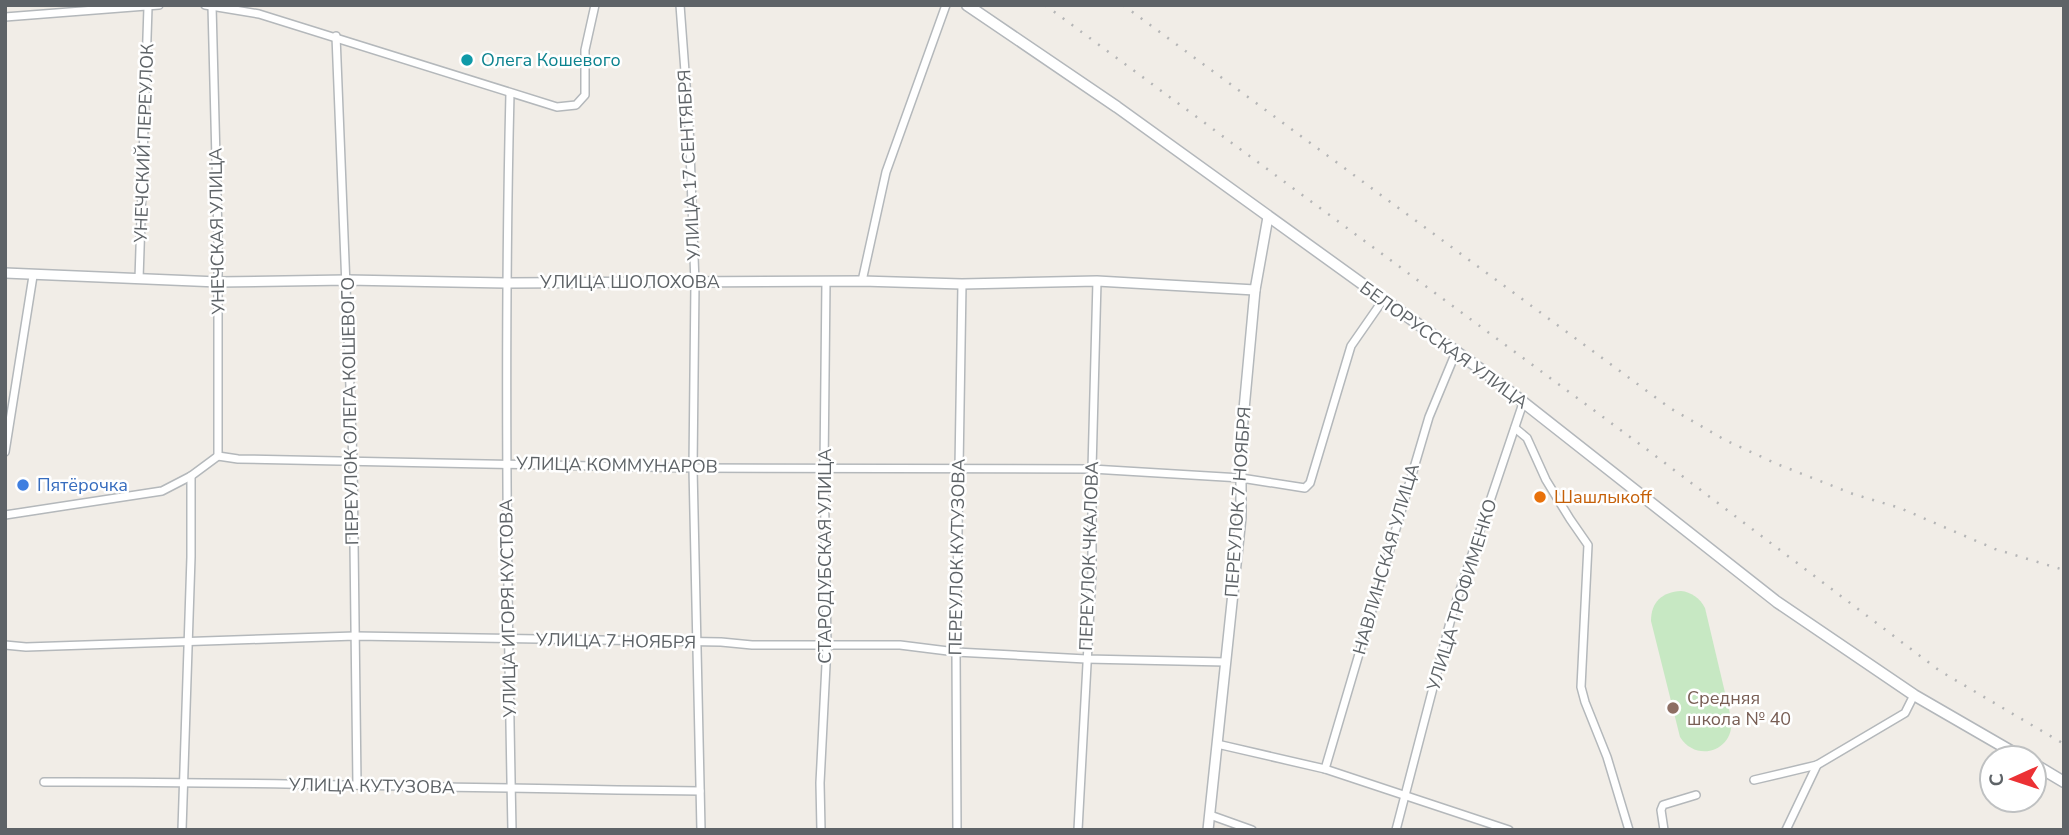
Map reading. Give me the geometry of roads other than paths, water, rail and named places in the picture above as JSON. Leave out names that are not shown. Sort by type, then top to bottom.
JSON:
[{"type":"main road","name":"БЕЛОРУССКАЯ УЛИЦА","points":[[967,5],[1117,107],[1456,352],[1777,602],[1914,695],[1999,744]]},
{"type":"main road","points":[[2048,772],[2064,782]]},
{"type":"street","points":[[5,17],[159,5]]},
{"type":"street","points":[[209,6],[259,14],[336,36],[557,107],[576,105],[585,95],[586,50],[595,5]]},
{"type":"street","name":"УЛИЦА 17 СЕНТЯБРЯ","points":[[680,5],[689,125],[695,283],[693,468],[701,830]]},
{"type":"street","points":[[862,281],[886,172],[946,5]]},
{"type":"street","name":"УНЕЧСКИЙ ПЕРЕУЛОК","points":[[139,279],[148,6]]},
{"type":"street","name":"УНЕЧСКАЯ УЛИЦА","points":[[209,6],[218,282],[218,456]]},
{"type":"street","name":"ПЕРЕУЛОК ОЛЕГА КОШЕВОГО","points":[[336,36],[353,461],[357,785]]},
{"type":"street","name":"УЛИЦА ИГОРЯ КУСТОВА","points":[[510,93],[505,283],[512,830]]},
{"type":"street","name":"ПЕРЕУЛОК 7 НОЯБРЯ","points":[[1208,830],[1241,517],[1241,442],[1255,290],[1268,216]]},
{"type":"street","name":"УЛИЦА ШОЛОХОВА","points":[[5,273],[218,282],[862,281],[962,284],[1097,281],[1255,290]]},
{"type":"street","points":[[5,452],[33,276]]},
{"type":"street","name":"СТАРОДУБСКАЯ УЛИЦА","points":[[821,830],[820,783],[827,645],[824,468],[826,281]]},
{"type":"street","name":"ПЕРЕУЛОК ЧКАЛОВА","points":[[1078,830],[1092,572],[1097,281]]},
{"type":"street","name":"ПЕРЕУЛОК КУТУЗОВА","points":[[957,830],[956,652],[962,284]]},
{"type":"street","name":"УЛИЦА КОММУНАРОВ","points":[[218,456],[238,459],[693,468],[1092,469],[1241,478],[1302,488],[1309,486],[1351,346],[1383,300]]},
{"type":"street","name":"НАВЛИНСКАЯ УЛИЦА","points":[[1325,769],[1425,429],[1456,352]]},
{"type":"street","name":"УЛИЦА ТРОФИМЕНКО","points":[[1396,830],[1453,611],[1523,403]]},
{"type":"street","points":[[1516,428],[1527,438],[1546,480],[1588,545],[1581,687],[1607,757],[1629,830]]},
{"type":"street","points":[[5,515],[162,491],[191,476],[218,456]]},
{"type":"street","points":[[182,830],[189,641],[191,476]]},
{"type":"street","name":"УЛИЦА 7 НОЯБРЯ","points":[[5,645],[26,647],[355,636],[900,645],[956,652],[1086,659],[1226,662]]},
{"type":"street","points":[[1754,780],[1817,765],[1905,713],[1914,695]]},
{"type":"street","points":[[1217,744],[1325,769],[1509,830]]},
{"type":"street","points":[[1786,830],[1817,765]]},
{"type":"street","name":"УЛИЦА КУТУЗОВА","points":[[44,782],[183,781],[700,791]]},
{"type":"street","points":[[1664,830],[1661,810],[1663,805],[1696,795]]},
{"type":"street","points":[[1210,815],[1252,830]]},
{"type":"railway","points":[[1045,5],[1649,451],[1940,671],[2064,744]]},
{"type":"railway","points":[[1123,5],[1670,408],[1725,440],[1777,464],[1853,494],[1900,508],[1995,549],[2064,570]]},
{"type":"place","name":"Олега Кошевого","points":[[467,60]]},
{"type":"place","name":"Пятёрочка","points":[[23,485]]},
{"type":"place","name":"Шашлыкоff","points":[[1540,497]]},
{"type":"place","name":"Средняя школа № 40","points":[[1673,708]]}]
